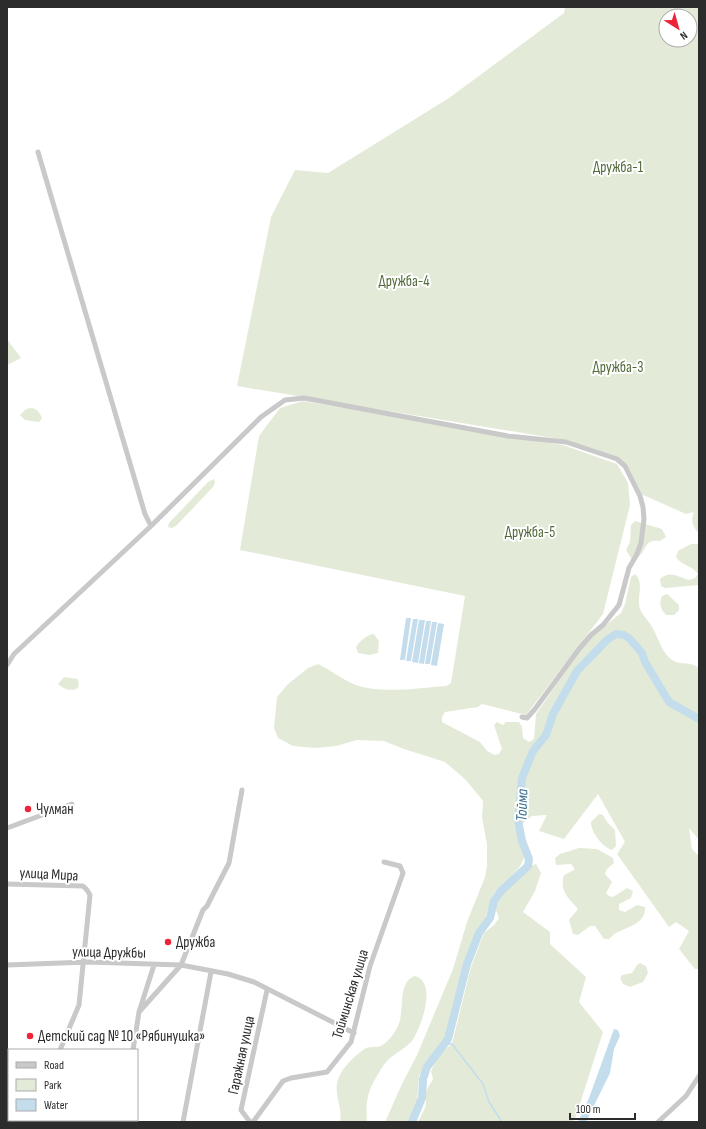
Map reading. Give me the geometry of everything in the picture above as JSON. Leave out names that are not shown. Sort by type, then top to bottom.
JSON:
[{"type":"street","points":[[38,152],[145,514],[151,526]]},
{"type":"street","points":[[7,665],[14,654],[151,526],[261,417],[280,403],[296,398],[508,436],[566,442],[620,461],[625,466],[640,496],[644,519],[641,543],[629,568],[619,605],[615,612],[579,649],[535,710],[527,718],[522,718]]},
{"type":"street","points":[[139,1012],[181,965],[203,910],[207,906],[229,863],[242,790]]},
{"type":"street","points":[[7,828],[72,804]]},
{"type":"street","name":"Тойминская улица","points":[[254,1122],[283,1081],[291,1078],[327,1072],[351,1042],[370,966],[403,873],[400,866],[384,862]]},
{"type":"street","name":"улица Мира","points":[[7,884],[83,886],[87,890],[90,899],[79,1005],[60,1049]]},
{"type":"street","name":"улица Дружбы","points":[[7,965],[84,962],[181,965],[211,972],[228,974],[248,980],[267,990],[276,992],[354,1033]]},
{"type":"street","points":[[133,1049],[139,1012],[154,965]]},
{"type":"street","points":[[183,1122],[211,972]]},
{"type":"street","name":"Гаражная улица","points":[[250,1122],[241,1110],[267,990]]},
{"type":"street","points":[[658,1122],[686,1096],[699,1076]]},
{"type":"green space","points":[[565,7],[699,7],[699,534],[693,524],[692,519],[694,512],[686,514],[641,494],[623,461],[559,439],[237,386],[271,217],[295,170],[328,173],[449,98],[564,13]]},
{"type":"green space","points":[[7,339],[21,358],[7,365]]},
{"type":"green space","name":"Дружба-5","points":[[303,401],[563,445],[617,464],[628,483],[630,505],[603,614],[526,715],[482,704],[478,707],[445,712],[442,717],[442,722],[480,742],[487,751],[495,755],[499,754],[502,749],[494,725],[497,722],[503,725],[506,722],[519,722],[522,727],[523,738],[529,742],[534,739],[536,714],[587,640],[621,613],[625,604],[631,577],[635,574],[638,578],[640,586],[640,609],[652,627],[667,656],[676,662],[689,664],[699,668],[699,840],[689,828],[692,849],[699,856],[699,969],[695,969],[679,949],[689,931],[676,922],[669,927],[617,854],[625,842],[598,794],[564,839],[539,831],[547,815],[532,816],[522,824],[525,849],[522,864],[492,897],[447,1036],[427,1062],[419,1076],[416,1114],[413,1122],[385,1122],[417,1055],[453,969],[467,922],[485,877],[487,866],[487,845],[482,817],[483,801],[466,780],[445,762],[384,741],[357,740],[336,746],[315,748],[293,746],[278,738],[274,728],[277,697],[287,685],[308,668],[318,664],[351,683],[366,688],[401,690],[446,686],[451,683],[465,596],[240,550],[259,436],[280,408]]},
{"type":"green space","points":[[29,408],[35,409],[40,413],[42,418],[39,422],[25,420],[20,415]]},
{"type":"green space","points":[[214,479],[215,483],[213,487],[177,525],[172,528],[168,527],[169,523],[208,482]]},
{"type":"green space","points":[[635,521],[662,529],[666,537],[660,541],[650,542],[641,554],[634,559],[631,558],[626,550],[630,542],[631,525]]},
{"type":"green space","points":[[691,544],[699,544],[699,585],[665,588],[661,586],[660,579],[667,575],[674,575],[689,580],[695,578],[698,574],[676,557],[678,551]]},
{"type":"green space","points":[[667,594],[679,605],[679,610],[674,615],[666,615],[661,608],[660,604],[662,596]]},
{"type":"green space","points":[[374,634],[379,641],[378,653],[369,655],[358,653],[356,647],[359,643],[366,637]]},
{"type":"green space","points":[[64,677],[77,679],[79,683],[78,688],[70,690],[60,686],[58,684]]},
{"type":"green space","points":[[599,814],[603,815],[607,822],[615,830],[616,846],[612,850],[601,843],[593,831],[591,822]]},
{"type":"green space","points":[[579,848],[597,849],[613,858],[614,863],[607,869],[605,874],[612,882],[606,893],[613,897],[627,888],[633,891],[631,898],[619,904],[619,910],[625,912],[637,905],[645,907],[644,913],[639,921],[630,927],[615,933],[609,939],[604,939],[595,926],[590,926],[578,935],[573,934],[569,920],[578,909],[568,898],[564,890],[563,881],[564,875],[574,870],[574,868],[571,864],[556,865],[555,858],[560,854]]},
{"type":"green space","points":[[536,864],[541,873],[535,891],[523,912],[550,932],[550,944],[586,977],[579,1002],[603,1032],[575,1119],[573,1122],[418,1122],[426,1106],[426,1091],[433,1079],[431,1071],[440,1053],[452,1044],[471,967],[484,933],[494,925],[499,918],[495,908],[511,882],[523,871]]},
{"type":"green space","points":[[640,963],[646,966],[648,973],[643,982],[630,987],[623,984],[620,978],[622,975],[632,973]]},
{"type":"green space","points":[[415,976],[422,980],[426,987],[427,996],[426,1006],[416,1035],[409,1044],[386,1062],[373,1083],[367,1102],[367,1122],[340,1122],[341,1116],[337,1094],[337,1083],[341,1073],[354,1057],[366,1048],[381,1046],[392,1036],[400,1022],[405,985],[409,979]]},
{"type":"water","points":[[406,618],[411,618],[405,660],[400,660]]},
{"type":"water","points":[[413,619],[418,619],[411,661],[406,661]]},
{"type":"water","points":[[419,620],[425,620],[418,663],[412,662]]},
{"type":"water","points":[[426,621],[431,621],[424,664],[419,663]]},
{"type":"water","points":[[432,622],[437,622],[430,664],[425,664]]},
{"type":"water","points":[[438,623],[444,624],[437,666],[431,665]]},
{"type":"water","points":[[614,1029],[618,1030],[620,1036],[614,1049],[610,1073],[586,1122],[578,1122],[589,1098]]},
{"type":"waterway","name":"Тойма","points":[[412,1122],[422,1098],[423,1079],[427,1067],[448,1039],[467,964],[479,933],[490,918],[494,901],[501,891],[528,866],[529,859],[522,841],[518,820],[522,778],[533,751],[546,735],[553,714],[577,671],[607,640],[616,634],[624,635],[630,639],[642,653],[645,662],[669,702],[699,719]]},
{"type":"waterway","points":[[446,1044],[452,1044],[483,1084],[489,1102],[502,1122]]},
{"type":"place","name":"Чулман","points":[[28,809]]},
{"type":"place","name":"Дружба","points":[[168,942]]},
{"type":"place","name":"Детский сад № 10 «Рябинушка»","points":[[30,1036]]},
{"type":"park label","name":"Дружба-1","points":[[618,167]]},
{"type":"park label","name":"Дружба-4","points":[[404,281]]},
{"type":"park label","name":"Дружба-3","points":[[618,367]]}]
